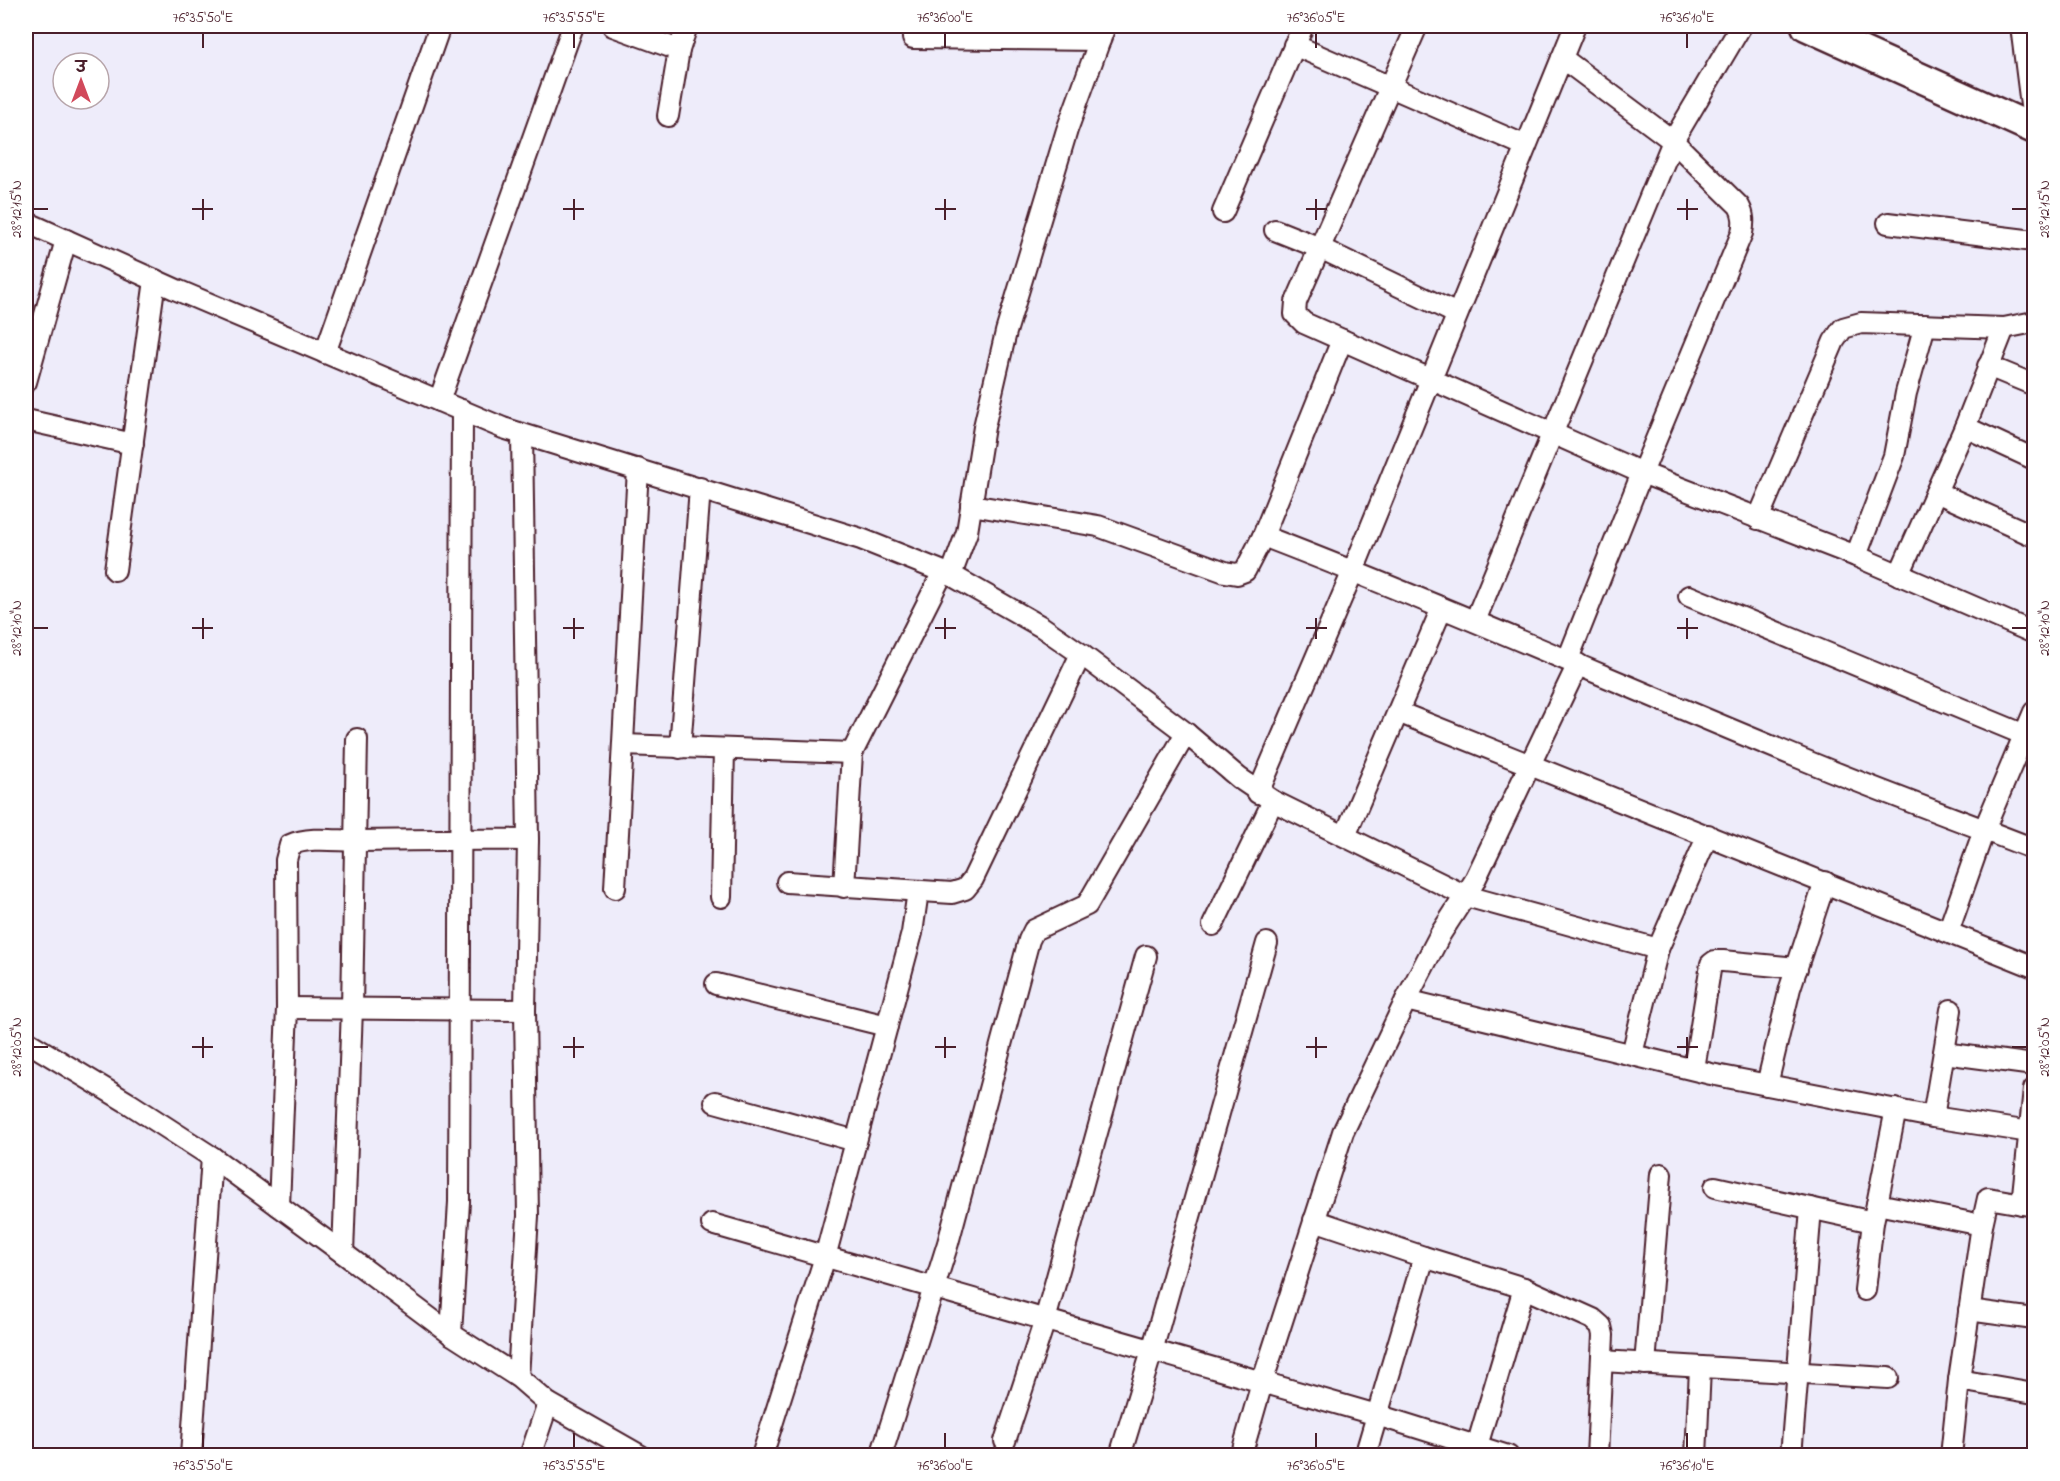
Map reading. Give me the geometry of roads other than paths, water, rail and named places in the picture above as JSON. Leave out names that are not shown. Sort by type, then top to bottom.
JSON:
[{"type":"street","points":[[325,353],[440,26]]},
{"type":"street","points":[[439,401],[573,26]]},
{"type":"street","points":[[613,26],[679,50]]},
{"type":"street","points":[[668,116],[679,50],[687,26]]},
{"type":"street","points":[[1223,212],[1303,26]]},
{"type":"street","points":[[1417,26],[1296,302],[1295,314],[1304,323],[1642,473],[1856,556],[2034,633]]},
{"type":"street","points":[[1213,925],[1266,797],[1353,571],[1575,26]]},
{"type":"street","points":[[1475,621],[1673,141],[1741,26]]},
{"type":"street","points":[[1806,26],[1836,32],[2033,114]]},
{"type":"street","points":[[2021,26],[2033,114]]},
{"type":"street","points":[[844,887],[852,753],[967,532],[984,427],[1006,332],[1067,130],[1102,33],[913,38]]},
{"type":"street","points":[[1294,45],[1526,146]]},
{"type":"street","points":[[1241,1455],[1343,1132],[1406,1000],[1441,933],[1474,882],[1531,764],[1573,662],[1642,473],[1742,233],[1743,214],[1738,206],[1673,141],[1562,58]]},
{"type":"street","points":[[26,222],[155,280],[503,428],[861,539],[947,573],[1042,627],[1081,654],[1266,797],[1466,896],[1658,949]]},
{"type":"street","points":[[1888,223],[2034,241]]},
{"type":"street","points":[[1275,230],[1320,248],[1457,314]]},
{"type":"street","points":[[26,382],[66,240]]},
{"type":"street","points":[[115,570],[155,280]]},
{"type":"street","points":[[1758,519],[1834,341],[1842,328],[1862,323],[2004,328],[2034,322]]},
{"type":"street","points":[[1856,556],[1894,456],[1906,393],[1925,325]]},
{"type":"street","points":[[1899,575],[1965,427],[2004,328]]},
{"type":"street","points":[[971,505],[1098,526],[1225,572],[1237,574],[1245,571],[1263,536],[1342,340]]},
{"type":"street","points":[[1988,366],[2034,386]]},
{"type":"street","points":[[451,1334],[459,1202],[462,410]]},
{"type":"street","points":[[26,420],[133,444]]},
{"type":"street","points":[[1965,427],[2034,459]]},
{"type":"street","points":[[519,1377],[528,1216],[525,1010],[528,840],[522,434]]},
{"type":"street","points":[[615,888],[639,469]]},
{"type":"street","points":[[680,748],[700,488]]},
{"type":"street","points":[[1936,492],[2034,536]]},
{"type":"street","points":[[1263,536],[1475,621],[1804,760],[2034,849]]},
{"type":"street","points":[[1689,596],[2025,735]]},
{"type":"street","points":[[1345,836],[1442,608]]},
{"type":"street","points":[[787,882],[952,893],[964,889],[973,879],[1081,654]]},
{"type":"street","points":[[1398,712],[2034,967]]},
{"type":"street","points":[[1948,932],[1984,830],[2034,712]]},
{"type":"street","points":[[882,1455],[948,1243],[1029,940],[1034,930],[1087,905],[1186,733]]},
{"type":"street","points":[[343,1253],[352,1008],[357,739]]},
{"type":"street","points":[[623,745],[852,753]]},
{"type":"street","points":[[721,897],[724,749]]},
{"type":"street","points":[[1632,1054],[1658,949],[1708,835]]},
{"type":"street","points":[[279,1206],[287,1008],[286,860],[290,845],[301,840],[459,838],[528,840]]},
{"type":"street","points":[[1767,1084],[1797,968],[1825,882]]},
{"type":"street","points":[[762,1455],[825,1257],[912,933],[918,891]]},
{"type":"street","points":[[1120,1455],[1152,1351],[1267,943]]},
{"type":"street","points":[[1005,1441],[1045,1320],[1146,956]]},
{"type":"street","points":[[1694,1070],[1711,964],[1715,961],[1723,961],[1797,968]]},
{"type":"street","points":[[716,984],[887,1026]]},
{"type":"street","points":[[1406,1000],[1694,1070],[1933,1116],[2030,1132]]},
{"type":"street","points":[[287,1008],[525,1010]]},
{"type":"street","points":[[1933,1116],[1951,1010]]},
{"type":"street","points":[[26,1041],[212,1157],[451,1334],[519,1377],[548,1403],[641,1455]]},
{"type":"street","points":[[1944,1053],[2034,1065]]},
{"type":"street","points":[[1951,1455],[1969,1310],[1988,1198],[2028,1205],[2034,1089]]},
{"type":"street","points":[[715,1102],[856,1141]]},
{"type":"street","points":[[1865,1290],[1875,1213],[1896,1109]]},
{"type":"street","points":[[191,1455],[212,1157]]},
{"type":"street","points":[[1645,1364],[1661,1174]]},
{"type":"street","points":[[1715,1187],[1811,1208],[1982,1225]]},
{"type":"street","points":[[1791,1455],[1811,1208]]},
{"type":"street","points":[[1314,1220],[1524,1288],[1593,1319],[1601,1326],[1603,1335],[1598,1455]]},
{"type":"street","points":[[712,1224],[1377,1416],[1475,1450],[1508,1455]]},
{"type":"street","points":[[1365,1455],[1424,1257]]},
{"type":"street","points":[[1475,1450],[1524,1288]]},
{"type":"street","points":[[1969,1310],[2034,1319]]},
{"type":"street","points":[[1602,1361],[1888,1378]]},
{"type":"street","points":[[1696,1455],[1700,1368]]},
{"type":"street","points":[[1959,1380],[2034,1393]]},
{"type":"street","points":[[530,1455],[548,1403]]}]
